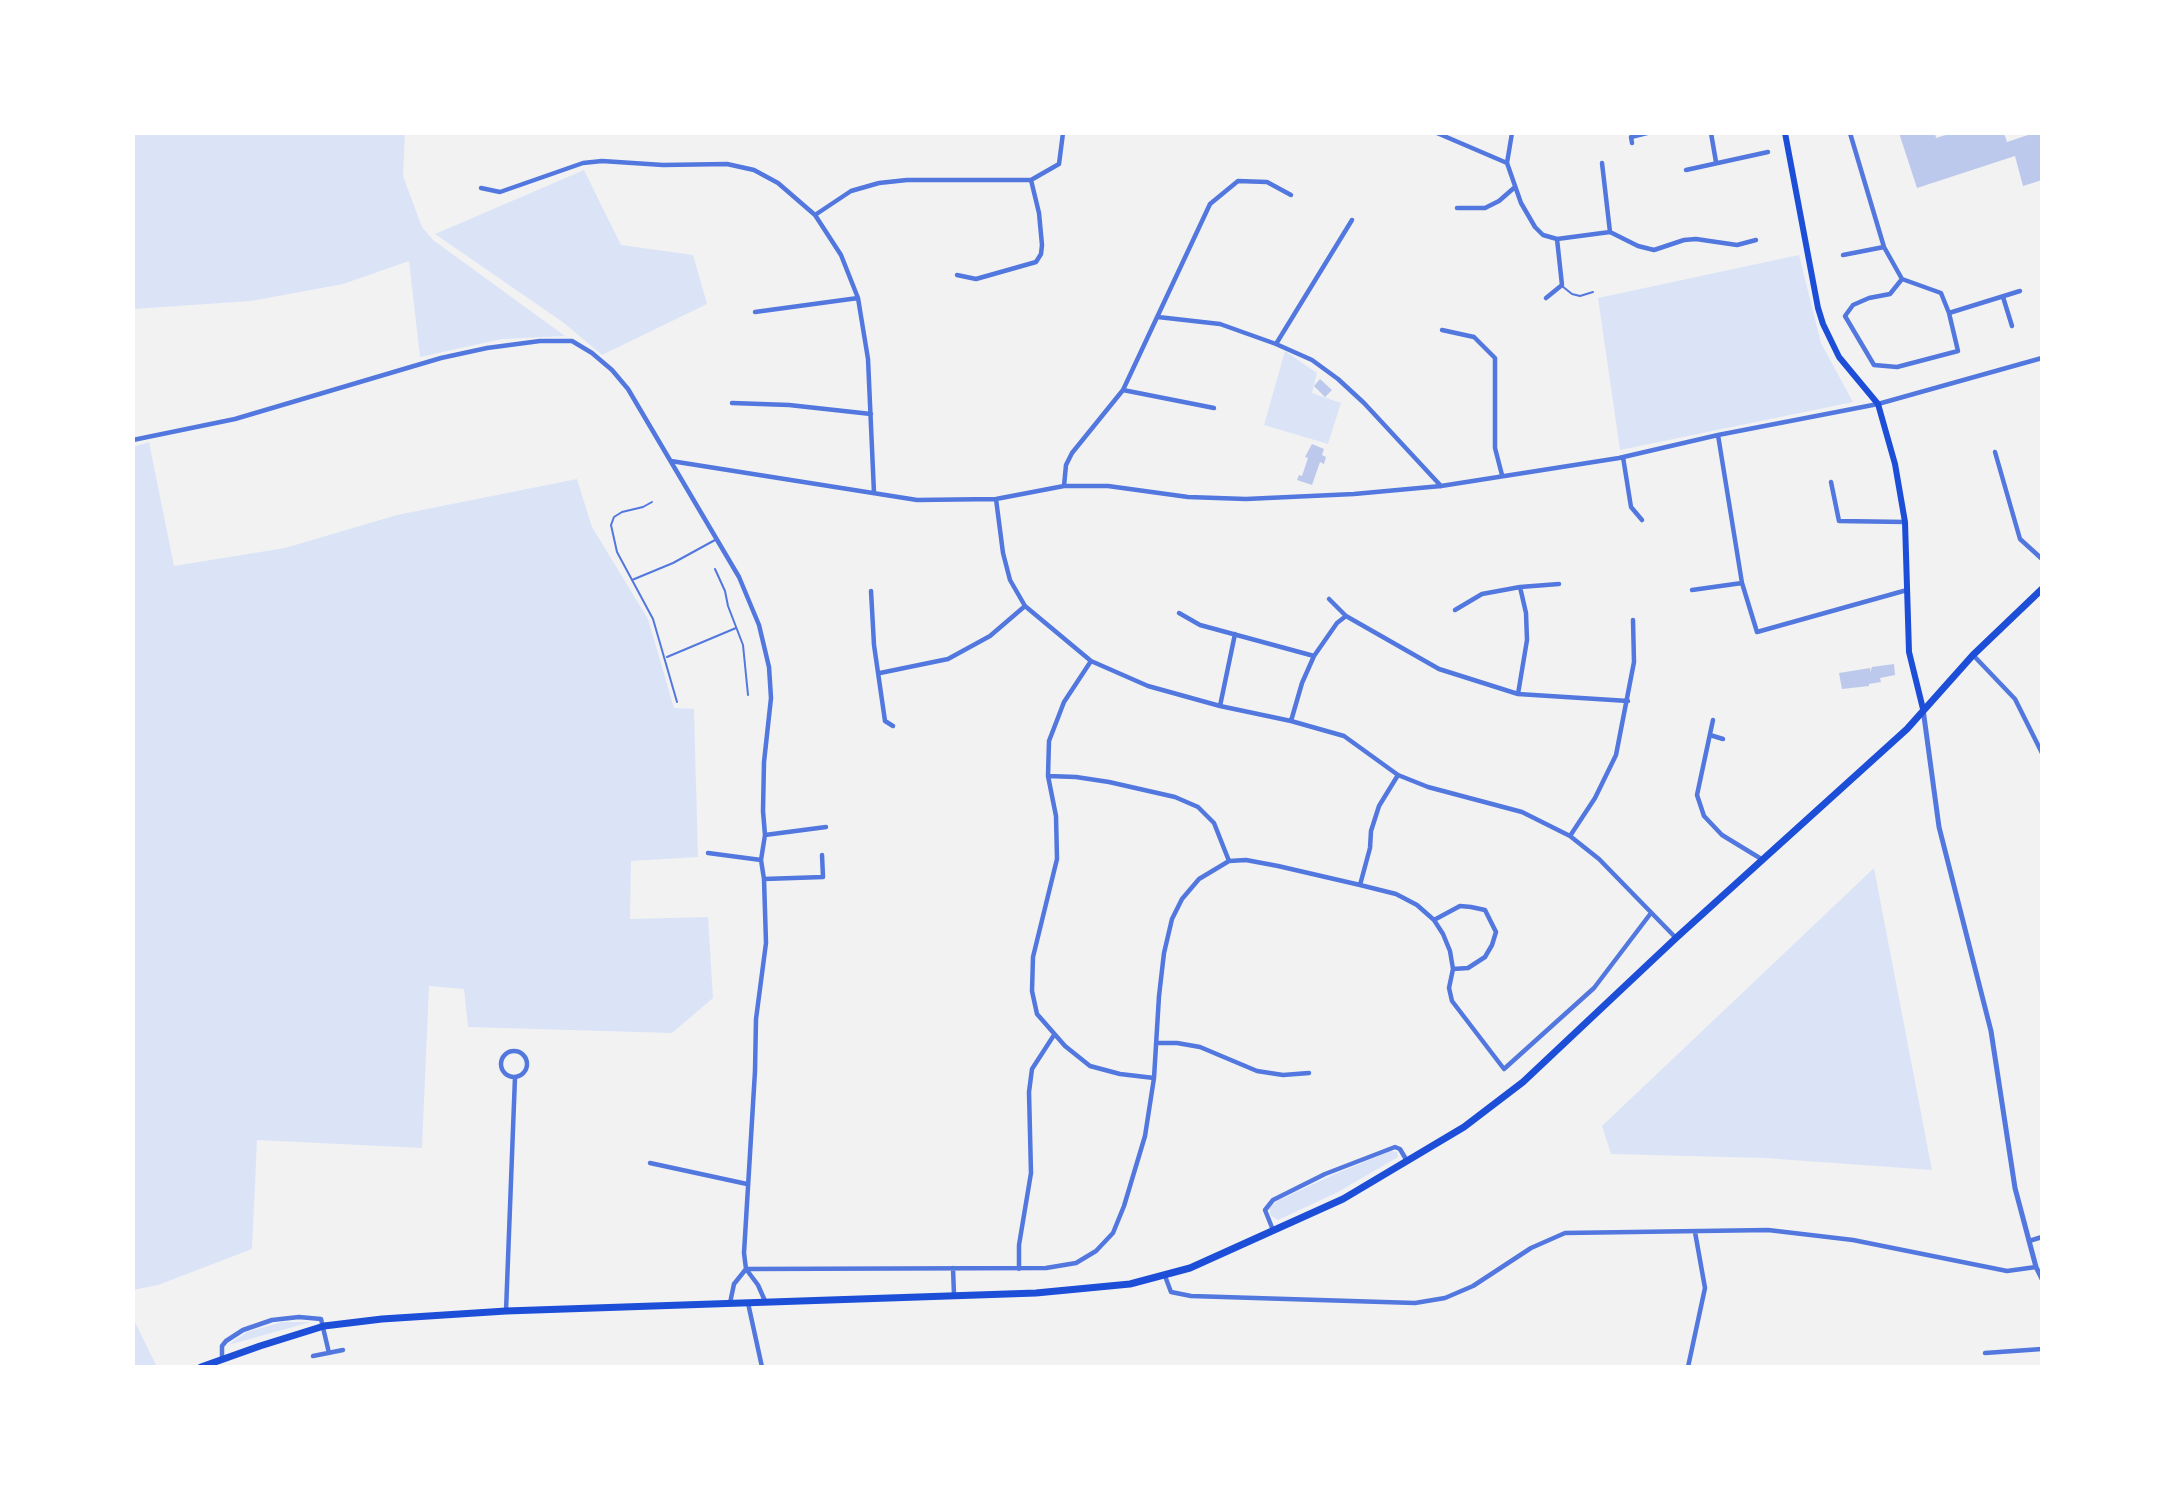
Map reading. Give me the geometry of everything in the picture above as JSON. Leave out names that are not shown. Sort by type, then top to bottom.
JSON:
[{"type":"main road","points":[[1785,133],[1823,324],[1839,357],[1878,404],[1895,464],[1905,522],[1909,652],[1923,709]]},
{"type":"main road","points":[[201,1367],[324,1326],[382,1319],[506,1311],[1049,1292],[1129,1284],[1191,1268],[1343,1199],[1464,1127],[1524,1082],[1676,938],[1908,729],[1973,655],[2042,589]]},
{"type":"street","points":[[815,215],[851,191],[879,183],[907,180],[1031,180],[1059,164],[1063,133]]},
{"type":"street","points":[[1437,133],[1507,163]]},
{"type":"street","points":[[1512,133],[1507,163],[1521,203],[1543,235],[1557,239],[1610,232],[1638,246],[1654,250],[1684,240],[1737,244],[1756,240]]},
{"type":"street","points":[[1632,144],[1631,137],[1647,133]]},
{"type":"street","points":[[1712,133],[1716,162]]},
{"type":"street","points":[[1850,133],[1884,247],[1902,279],[1941,293],[1958,351],[1897,367],[1874,365],[1845,316],[1853,305],[1869,298],[1890,294],[1902,279]]},
{"type":"street","points":[[1686,170],[1768,152]]},
{"type":"street","points":[[481,188],[500,191],[583,163],[602,161],[727,164],[754,170],[778,183],[815,215],[841,255],[858,298],[868,359],[874,493]]},
{"type":"street","points":[[1602,163],[1610,232]]},
{"type":"street","points":[[957,275],[976,279],[1036,262],[1042,245],[1039,213],[1031,180]]},
{"type":"street","points":[[1064,486],[1066,465],[1072,453],[1123,390],[1210,204],[1238,181],[1267,182],[1291,195]]},
{"type":"street","points":[[1457,208],[1485,208],[1499,201],[1515,187]]},
{"type":"street","points":[[1276,344],[1352,220]]},
{"type":"street","points":[[1546,298],[1562,285],[1557,239]]},
{"type":"street","points":[[1843,255],[1884,247]]},
{"type":"street","points":[[1949,313],[2020,291]]},
{"type":"street","points":[[2003,297],[2012,326]]},
{"type":"street","points":[[755,312],[858,298]]},
{"type":"street","points":[[1158,317],[1220,324],[1312,360],[1338,379],[1441,486]]},
{"type":"street","points":[[1442,330],[1474,337],[1495,358],[1495,448],[1502,475]]},
{"type":"street","points":[[133,440],[235,419],[402,368],[487,348],[540,341],[572,341],[592,352],[628,388],[739,577],[751,604],[769,667],[771,698],[762,787],[765,835],[761,860],[766,943],[756,1020],[744,1253],[746,1269],[758,1284],[765,1301]]},
{"type":"street","points":[[671,461],[918,500],[996,499],[1064,486],[1108,486],[1188,497],[1246,499],[1340,495],[1441,486],[1623,457],[1718,435],[1878,404],[2042,358]]},
{"type":"street","points":[[1123,390],[1214,408]]},
{"type":"street","points":[[732,404],[789,405],[871,414]]},
{"type":"street","points":[[1718,435],[1742,583],[1757,632],[1907,590]]},
{"type":"street","points":[[1995,452],[2020,539],[2042,559]]},
{"type":"street","points":[[1623,457],[1631,507],[1642,520]]},
{"type":"street","points":[[1831,482],[1839,521],[1905,522]]},
{"type":"street","points":[[996,499],[1010,580],[1025,606],[1091,661],[1148,686],[1344,736],[1398,775],[1429,788],[1522,812],[1570,836],[1599,859],[1676,938]]},
{"type":"street","points":[[1692,590],[1742,583]]},
{"type":"street","points":[[1455,610],[1482,594],[1559,584]]},
{"type":"street","points":[[1518,694],[1527,640],[1526,613],[1520,587]]},
{"type":"street","points":[[871,592],[874,645],[885,721],[881,727]]},
{"type":"street","points":[[1329,598],[1346,615],[1439,669],[1518,694],[1628,701]]},
{"type":"street","points":[[880,673],[948,659],[990,636],[1025,606]]},
{"type":"street","points":[[1179,613],[1200,625],[1314,656]]},
{"type":"street","points":[[1292,721],[1314,656],[1337,622],[1346,615]]},
{"type":"street","points":[[1570,836],[1595,798],[1616,755],[1634,662],[1633,620]]},
{"type":"street","points":[[1220,706],[1235,634]]},
{"type":"street","points":[[1973,655],[2015,699],[2042,753]]},
{"type":"street","points":[[1091,661],[1064,702],[1049,741],[1048,776],[1056,816],[1057,859],[1033,957],[1031,990],[1037,1014],[1054,1035],[1090,1066],[1120,1074],[1154,1078]]},
{"type":"street","points":[[1923,709],[1939,827],[1991,1031],[2010,1160],[2029,1241],[2042,1279]]},
{"type":"street","points":[[1713,719],[1697,794],[1704,816],[1722,835],[1764,861]]},
{"type":"street","points":[[885,721],[893,726]]},
{"type":"street","points":[[1710,735],[1723,739]]},
{"type":"street","points":[[1360,885],[1379,806],[1398,775]]},
{"type":"street","points":[[1048,776],[1109,782],[1175,797],[1198,807],[1214,823],[1229,861]]},
{"type":"street","points":[[765,835],[826,827]]},
{"type":"street","points":[[708,853],[761,860]]},
{"type":"street","points":[[764,879],[822,877],[822,855]]},
{"type":"street","points":[[746,1269],[1046,1268],[1076,1263],[1096,1251],[1113,1233],[1139,1159],[1154,1078],[1164,953],[1172,919],[1182,899],[1199,879],[1229,861],[1246,860],[1268,864],[1360,885],[1396,894],[1417,905],[1434,920],[1450,951],[1453,969],[1450,988],[1452,1001],[1504,1069],[1594,988],[1651,913]]},
{"type":"street","points":[[1434,920],[1460,906],[1471,907],[1485,910],[1496,932],[1485,957],[1468,968],[1453,969]]},
{"type":"street","points":[[1019,1269],[1019,1245],[1031,1172],[1029,1092],[1032,1069],[1054,1035]]},
{"type":"street","points":[[1156,1043],[1177,1042],[1200,1047],[1257,1071],[1283,1075],[1309,1073]]},
{"type":"street","points":[[514,1051],[523,1054],[527,1062],[523,1074],[515,1077],[504,1073],[501,1065],[505,1054],[514,1051]]},
{"type":"street","points":[[506,1311],[515,1077]]},
{"type":"street","points":[[1273,1231],[1265,1210],[1273,1200],[1325,1174],[1395,1147],[1400,1149],[1408,1162]]},
{"type":"street","points":[[650,1163],[747,1184]]},
{"type":"street","points":[[1165,1276],[1171,1292],[1191,1296],[1415,1303],[1445,1298],[1473,1286],[1531,1248],[1564,1233],[1768,1230],[1853,1240],[2007,1271],[2036,1267]]},
{"type":"street","points":[[1688,1367],[1705,1288],[1695,1231]]},
{"type":"street","points":[[2029,1241],[2042,1237]]},
{"type":"street","points":[[953,1268],[954,1296]]},
{"type":"street","points":[[730,1303],[734,1284],[746,1269]]},
{"type":"street","points":[[748,1303],[762,1367]]},
{"type":"street","points":[[222,1358],[222,1346],[243,1330],[258,1324],[299,1317],[321,1320],[329,1353]]},
{"type":"street","points":[[1985,1353],[2042,1349]]},
{"type":"street","points":[[313,1356],[343,1350]]},
{"type":"lane","points":[[1562,285],[1572,294],[1580,296],[1593,292]]},
{"type":"lane","points":[[652,502],[622,512],[614,517],[611,525],[617,552],[653,619],[677,702]]},
{"type":"lane","points":[[632,580],[673,563],[715,539]]},
{"type":"lane","points":[[715,569],[743,645],[748,695]]},
{"type":"lane","points":[[666,657],[737,628]]},
{"type":"shaded area","points":[[133,133],[405,133],[403,176],[422,227],[433,240],[565,336],[502,339],[420,357],[409,261],[343,284],[251,301],[133,309]]},
{"type":"shaded area","points":[[584,170],[621,245],[693,255],[707,304],[602,355],[564,323],[435,234]]},
{"type":"shaded area","points":[[1799,255],[1821,343],[1853,402],[1620,450],[1598,298]]},
{"type":"shaded area","points":[[1285,351],[1317,373],[1312,393],[1341,403],[1328,444],[1264,425]]},
{"type":"shaded area","points":[[149,442],[174,566],[285,548],[397,515],[577,479],[592,527],[648,619],[674,708],[694,709],[698,857],[631,861],[630,919],[708,917],[713,998],[672,1033],[468,1027],[464,989],[429,986],[422,1148],[257,1140],[252,1249],[158,1285],[133,1290],[133,447]]},
{"type":"shaded area","points":[[1874,868],[1932,1170],[1764,1158],[1611,1154],[1602,1126]]},
{"type":"shaded area","points":[[1391,1151],[1397,1152],[1398,1157],[1338,1192],[1278,1220],[1271,1216],[1269,1208],[1277,1201]]},
{"type":"shaded area","points":[[133,1318],[157,1367],[133,1367]]},
{"type":"shaded area","points":[[282,1322],[311,1322],[228,1345],[247,1332]]},
{"type":"building","points":[[1899,133],[1935,133],[1936,138],[1952,133],[2004,133],[2007,142],[2042,133],[2042,180],[2023,186],[2015,156],[1917,188]]},
{"type":"building","points":[[1320,379],[1332,390],[1325,397],[1314,386]]},
{"type":"building","points":[[1312,444],[1324,449],[1322,455],[1326,457],[1324,464],[1320,462],[1312,485],[1297,480],[1299,475],[1302,476],[1308,458],[1305,457]]},
{"type":"building","points":[[1894,664],[1895,675],[1880,678],[1881,682],[1842,689],[1839,673],[1870,668],[1870,672],[1872,667]]}]
